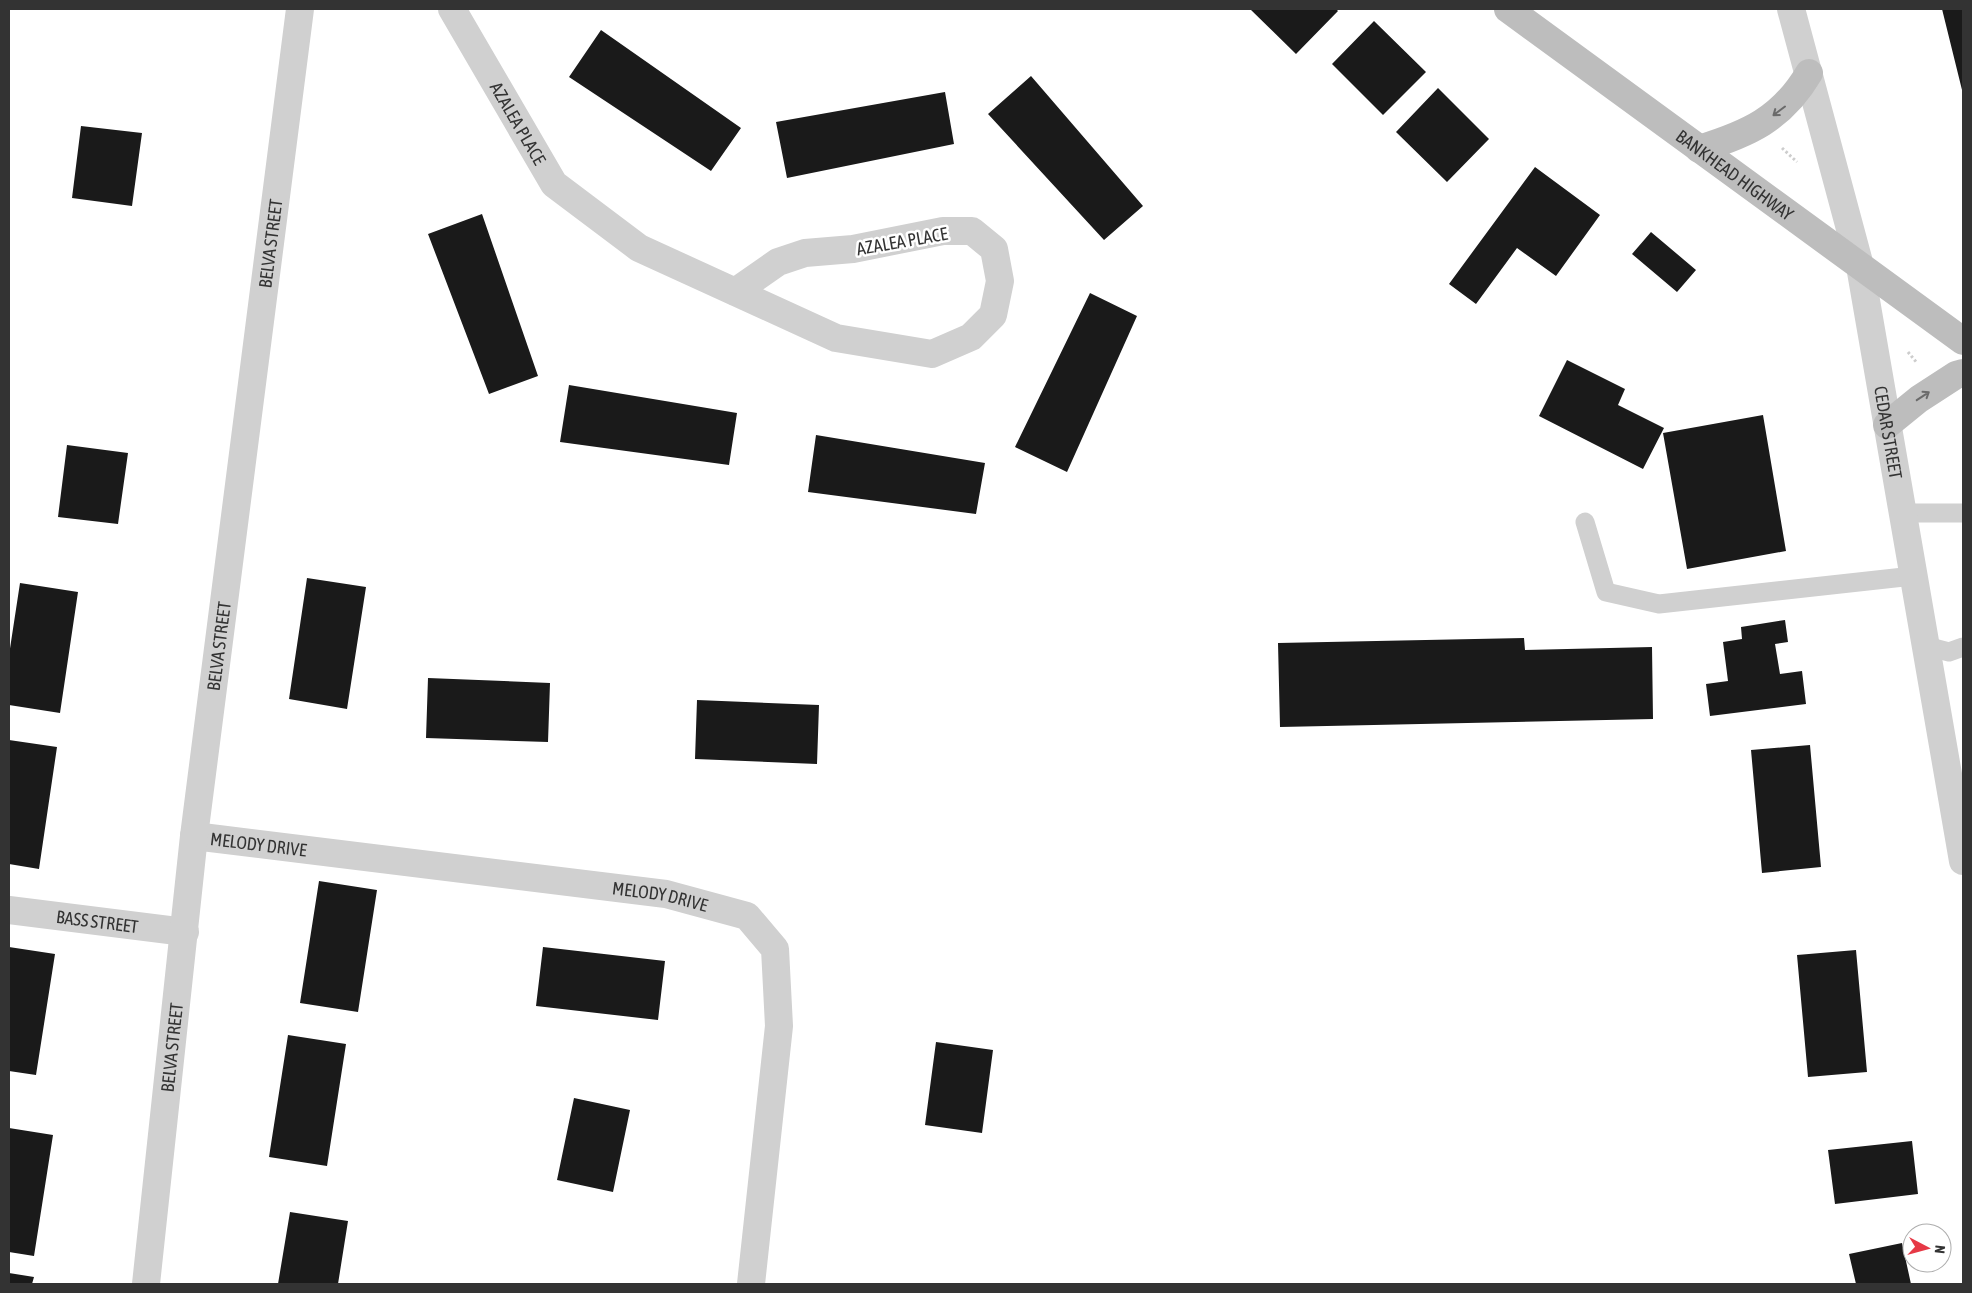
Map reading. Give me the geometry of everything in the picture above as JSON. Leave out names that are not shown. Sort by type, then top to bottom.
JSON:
[{"type":"main road","name":"BANKHEAD HIGHWAY","points":[[1508,9],[1963,340]]},
{"type":"main road","points":[[1699,148],[1729,140],[1781,110],[1796,95],[1809,73]]},
{"type":"main road","points":[[1888,425],[1919,399],[1956,375],[1963,373]]},
{"type":"street","name":"BELVA STREET","points":[[146,1284],[194,836],[300,9]]},
{"type":"street","name":"AZALEA PLACE","points":[[452,9],[554,184],[639,248],[735,292],[836,338],[932,354],[971,336],[993,314],[1000,281],[994,249],[972,232],[943,231],[854,249],[805,253],[778,262],[735,292]]},
{"type":"street","name":"CEDAR STREET","points":[[1791,9],[1860,266],[1963,861]]},
{"type":"street","name":"MELODY DRIVE","points":[[194,836],[666,894],[747,916],[775,949],[779,1026],[751,1284]]},
{"type":"street","name":"BASS STREET","points":[[9,910],[185,932]]},
{"type":"lane","points":[[1903,513],[1963,513]]},
{"type":"lane","points":[[1584,522],[1606,592],[1659,604],[1914,576]]},
{"type":"lane","points":[[1926,646],[1949,652],[1963,647]]},
{"type":"path","points":[[1780,146],[1801,166]]},
{"type":"building","points":[[1250,9],[1336,9],[1338,11],[1296,54]]},
{"type":"building","points":[[1942,9],[1963,9],[1963,94]]},
{"type":"building","points":[[1374,21],[1426,72],[1383,115],[1332,64]]},
{"type":"building","points":[[601,30],[741,128],[711,171],[569,77]]},
{"type":"building","points":[[1031,76],[1143,206],[1104,240],[988,114]]},
{"type":"building","points":[[1438,88],[1489,139],[1447,182],[1396,132]]},
{"type":"building","points":[[945,92],[954,144],[787,178],[776,122]]},
{"type":"building","points":[[81,126],[142,133],[132,206],[72,198]]},
{"type":"building","points":[[1535,167],[1600,215],[1556,276],[1517,248],[1476,304],[1449,284]]},
{"type":"building","points":[[482,214],[538,376],[489,394],[428,234]]},
{"type":"building","points":[[1651,232],[1696,270],[1677,292],[1632,254]]},
{"type":"building","points":[[1090,293],[1137,316],[1067,472],[1015,447]]},
{"type":"building","points":[[1567,360],[1625,389],[1618,405],[1664,428],[1643,469],[1539,416]]},
{"type":"building","points":[[569,385],[737,413],[729,465],[560,442]]},
{"type":"building","points":[[1763,415],[1786,551],[1687,569],[1663,433]]},
{"type":"building","points":[[816,435],[985,463],[976,514],[808,492]]},
{"type":"building","points":[[67,445],[128,453],[118,524],[58,517]]},
{"type":"building","points":[[307,578],[366,587],[347,709],[289,699]]},
{"type":"building","points":[[20,583],[78,592],[60,713],[9,705],[9,655]]},
{"type":"building","points":[[1785,620],[1788,642],[1775,644],[1780,674],[1802,671],[1806,704],[1710,716],[1706,684],[1728,681],[1723,642],[1742,639],[1741,627]]},
{"type":"building","points":[[1524,638],[1525,650],[1652,647],[1653,719],[1280,727],[1278,643]]},
{"type":"building","points":[[428,678],[550,683],[548,742],[426,738]]},
{"type":"building","points":[[697,700],[819,705],[817,764],[695,759]]},
{"type":"building","points":[[9,740],[57,747],[39,869],[9,864]]},
{"type":"building","points":[[1810,745],[1821,867],[1762,873],[1751,750]]},
{"type":"building","points":[[319,881],[377,890],[358,1012],[300,1003]]},
{"type":"building","points":[[9,947],[55,954],[36,1075],[9,1071]]},
{"type":"building","points":[[543,947],[665,961],[658,1020],[536,1006]]},
{"type":"building","points":[[1856,950],[1867,1072],[1808,1077],[1797,955]]},
{"type":"building","points":[[288,1035],[346,1044],[327,1166],[269,1157]]},
{"type":"building","points":[[936,1042],[993,1050],[982,1133],[925,1125]]},
{"type":"building","points":[[574,1098],[630,1110],[613,1192],[557,1180]]},
{"type":"building","points":[[9,1128],[53,1135],[34,1256],[9,1252]]},
{"type":"building","points":[[1912,1141],[1918,1194],[1835,1204],[1828,1150]]},
{"type":"building","points":[[290,1212],[348,1221],[338,1284],[278,1284]]},
{"type":"building","points":[[1902,1243],[1902,1273],[1909,1273],[1911,1284],[1856,1284],[1849,1254]]},
{"type":"building","points":[[9,1273],[34,1277],[32,1284],[9,1284]]}]
